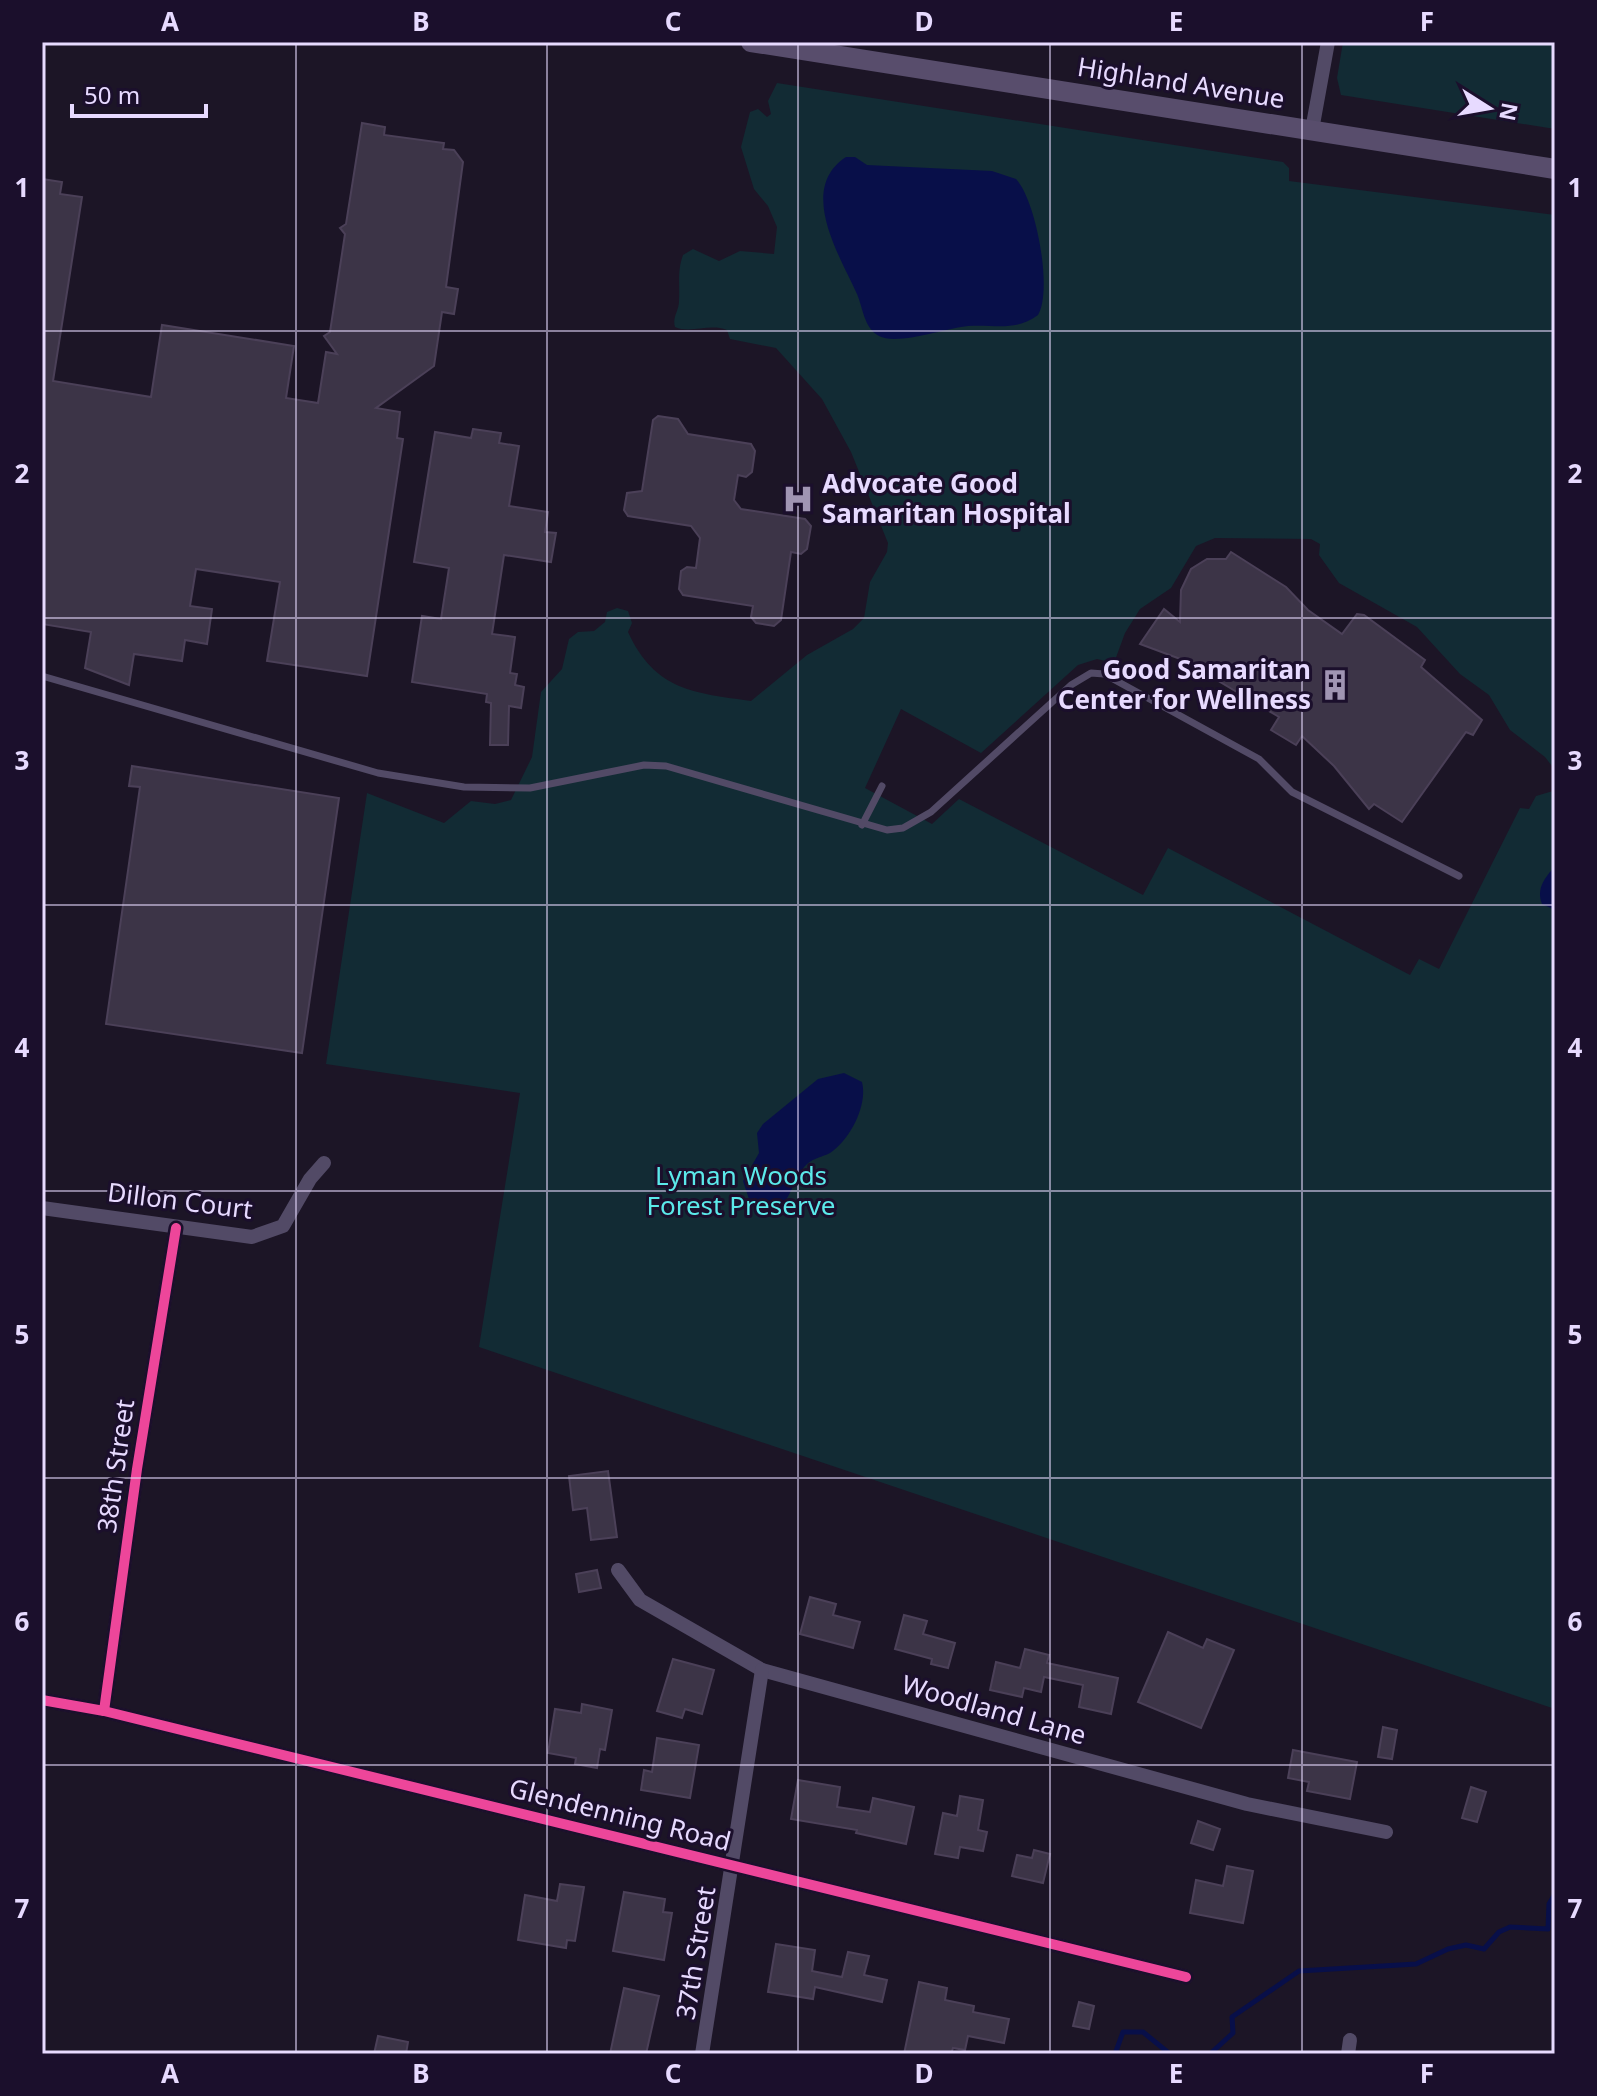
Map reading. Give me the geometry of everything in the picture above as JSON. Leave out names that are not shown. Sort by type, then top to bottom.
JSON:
[{"type":"main road","name":"Highland Avenue","points":[[751,42],[1555,169]]},
{"type":"street","points":[[1312,130],[1328,42]]},
{"type":"street","name":"Dillon Court","points":[[42,1208],[252,1237],[271,1233],[283,1226],[310,1179],[324,1163]]},
{"type":"street","name":"38th Street","points":[[104,1711],[137,1469],[176,1228]]},
{"type":"street","name":"Woodland Lane","points":[[618,1570],[640,1600],[762,1670],[1247,1804],[1386,1832]]},
{"type":"street","name":"37th Street","points":[[702,2054],[762,1670]]},
{"type":"street","name":"Glendenning Road","points":[[42,1700],[104,1711],[1186,1977]]},
{"type":"lane","points":[[42,676],[378,773],[490,789],[530,788],[644,765],[666,766],[887,830],[916,822],[1071,685],[1091,673],[1104,674],[1259,759],[1292,792],[1459,876]]},
{"type":"lane","points":[[862,825],[882,786]]},
{"type":"green space","points":[[1343,42],[1555,42],[1555,129],[1341,95],[1337,78]]},
{"type":"green space","name":"Lyman Woods Forest Preserve","points":[[777,83],[1283,162],[1289,168],[1289,181],[1555,215],[1555,770],[1545,757],[1510,730],[1489,695],[1460,674],[1417,627],[1339,583],[1319,555],[1320,544],[1311,539],[1215,538],[1196,546],[1171,588],[1140,609],[1125,633],[1114,663],[1097,659],[1078,665],[981,753],[901,709],[865,788],[932,824],[959,799],[1143,895],[1168,848],[1410,975],[1419,959],[1439,969],[1520,808],[1529,809],[1536,796],[1553,791],[1555,786],[1555,1709],[479,1347],[520,1093],[326,1064],[367,793],[444,823],[471,801],[495,804],[511,800],[532,757],[541,692],[562,669],[569,639],[578,632],[594,631],[605,622],[607,612],[617,608],[628,611],[632,623],[628,632],[639,652],[664,678],[695,691],[751,701],[807,655],[853,629],[864,618],[870,582],[887,552],[888,543],[851,452],[822,399],[776,348],[730,339],[727,330],[720,328],[681,329],[674,323],[679,305],[679,273],[683,255],[693,249],[719,261],[740,251],[774,254],[777,227],[768,206],[754,189],[741,147],[750,112],[758,109],[767,117],[771,114],[768,101]]},
{"type":"shaded area","points":[[846,157],[855,157],[867,165],[992,171],[1016,179],[1030,206],[1040,246],[1044,286],[1038,315],[1021,324],[968,326],[909,338],[887,339],[874,332],[867,323],[833,242],[823,204],[825,187],[832,171]]},
{"type":"shaded area","points":[[1555,866],[1555,910],[1542,904],[1540,893],[1545,879]]},
{"type":"shaded area","points":[[844,1073],[862,1082],[863,1091],[860,1111],[844,1140],[830,1153],[807,1164],[781,1206],[764,1210],[751,1205],[743,1181],[759,1153],[757,1133],[763,1124],[818,1079]]},
{"type":"building","points":[[362,123],[385,127],[384,135],[444,143],[443,149],[454,150],[463,162],[446,287],[458,289],[454,314],[442,312],[434,366],[376,408],[400,412],[397,438],[403,439],[367,676],[267,661],[280,582],[196,569],[190,606],[212,609],[207,644],[185,640],[182,661],[134,654],[129,685],[85,668],[91,632],[42,624],[42,179],[62,182],[60,194],[82,197],[53,381],[151,397],[162,325],[294,346],[286,398],[318,403],[326,352],[337,354],[324,336],[330,332],[345,234],[340,228],[346,224]]},
{"type":"building","points":[[658,416],[678,419],[688,434],[751,444],[755,451],[752,472],[746,477],[738,475],[734,500],[741,509],[805,519],[811,526],[807,549],[801,554],[791,552],[781,620],[774,626],[756,623],[751,617],[753,606],[683,595],[679,589],[681,571],[687,567],[696,568],[700,538],[691,526],[628,516],[624,510],[627,493],[642,491],[653,420]]},
{"type":"building","points":[[473,429],[501,433],[499,443],[519,446],[509,506],[548,512],[545,532],[556,533],[551,562],[504,555],[492,634],[515,637],[510,673],[517,674],[515,685],[524,687],[521,708],[509,706],[508,745],[490,745],[491,703],[486,702],[487,694],[412,682],[422,616],[441,619],[449,568],[414,562],[435,432],[471,438]]},
{"type":"building","name":"Good Samaritan Center for Wellness","points":[[1231,552],[1286,587],[1308,610],[1342,634],[1357,614],[1364,615],[1425,660],[1421,667],[1482,720],[1473,735],[1466,732],[1402,822],[1374,804],[1369,809],[1334,766],[1302,736],[1296,745],[1271,730],[1279,717],[1183,660],[1140,644],[1164,609],[1180,622],[1181,590],[1191,569],[1207,559],[1226,559]]},
{"type":"building","points":[[132,766],[339,798],[302,1053],[106,1024],[140,787],[129,786]]},
{"type":"building","points":[[608,1471],[617,1537],[591,1540],[587,1508],[573,1510],[569,1476]]},
{"type":"building","points":[[597,1570],[601,1588],[579,1592],[576,1574]]},
{"type":"building","points":[[810,1597],[836,1604],[833,1615],[860,1622],[853,1648],[800,1634]]},
{"type":"building","points":[[904,1615],[927,1621],[923,1634],[955,1643],[948,1668],[931,1664],[932,1659],[895,1649]]},
{"type":"building","points":[[1168,1632],[1203,1648],[1207,1639],[1234,1650],[1201,1728],[1138,1702]]},
{"type":"building","points":[[1025,1649],[1049,1655],[1047,1663],[1118,1678],[1111,1714],[1079,1707],[1083,1685],[1044,1677],[1041,1692],[1024,1688],[1022,1697],[990,1690],[996,1662],[1020,1668]]},
{"type":"building","points":[[673,1659],[714,1670],[702,1714],[685,1709],[682,1718],[657,1711]]},
{"type":"building","points":[[582,1704],[612,1710],[605,1750],[600,1749],[597,1768],[575,1764],[576,1758],[548,1753],[555,1709],[581,1713]]},
{"type":"building","points":[[1383,1727],[1397,1730],[1392,1759],[1378,1757]]},
{"type":"building","points":[[657,1738],[699,1745],[690,1798],[641,1790],[644,1770],[652,1772]]},
{"type":"building","points":[[1293,1750],[1357,1762],[1350,1799],[1307,1791],[1309,1782],[1288,1778]]},
{"type":"building","points":[[798,1780],[840,1787],[837,1807],[870,1812],[873,1798],[914,1807],[906,1844],[856,1833],[857,1830],[791,1819]]},
{"type":"building","points":[[1471,1787],[1486,1792],[1477,1822],[1462,1818]]},
{"type":"building","points":[[960,1796],[983,1800],[978,1830],[987,1832],[983,1851],[960,1847],[958,1858],[935,1854],[943,1813],[957,1816]]},
{"type":"building","points":[[1198,1821],[1220,1829],[1213,1850],[1191,1843]]},
{"type":"building","points":[[1034,1850],[1050,1854],[1043,1883],[1012,1876],[1017,1855],[1032,1858]]},
{"type":"building","points":[[1227,1866],[1253,1871],[1243,1923],[1190,1913],[1196,1880],[1223,1886]]},
{"type":"building","points":[[560,1884],[584,1887],[575,1941],[567,1940],[566,1948],[518,1940],[525,1895],[557,1901]]},
{"type":"building","points":[[624,1892],[665,1899],[663,1912],[672,1913],[664,1960],[613,1951]]},
{"type":"building","points":[[776,1944],[815,1950],[812,1971],[842,1977],[848,1952],[869,1956],[864,1975],[887,1980],[882,2002],[815,1987],[813,1999],[768,1992]]},
{"type":"building","points":[[919,1982],[947,1988],[945,2000],[974,2006],[973,2012],[1009,2019],[1004,2043],[968,2036],[965,2050],[953,2048],[951,2054],[904,2054]]},
{"type":"building","points":[[624,1988],[659,1996],[646,2054],[610,2054]]},
{"type":"building","points":[[1079,2002],[1094,2006],[1089,2029],[1073,2026]]},
{"type":"building","points":[[378,2036],[408,2042],[406,2054],[374,2054]]},
{"type":"waterway","points":[[1210,2054],[1233,2033],[1232,2017],[1299,1971],[1416,1964],[1448,1949],[1466,1945],[1484,1949],[1499,1932],[1510,1927],[1548,1929],[1549,1904],[1555,1894]]},
{"type":"waterway","points":[[1115,2054],[1123,2032],[1143,2032],[1170,2054]]},
{"type":"cycle path","points":[[104,1711],[137,1469],[176,1228]]},
{"type":"cycle path","points":[[42,1700],[104,1711],[1186,1977]]},
{"type":"place","name":"Advocate Good Samaritan Hospital","points":[[798,499]]},
{"type":"place","name":"Good Samaritan Center for Wellness","points":[[1335,685]]}]
